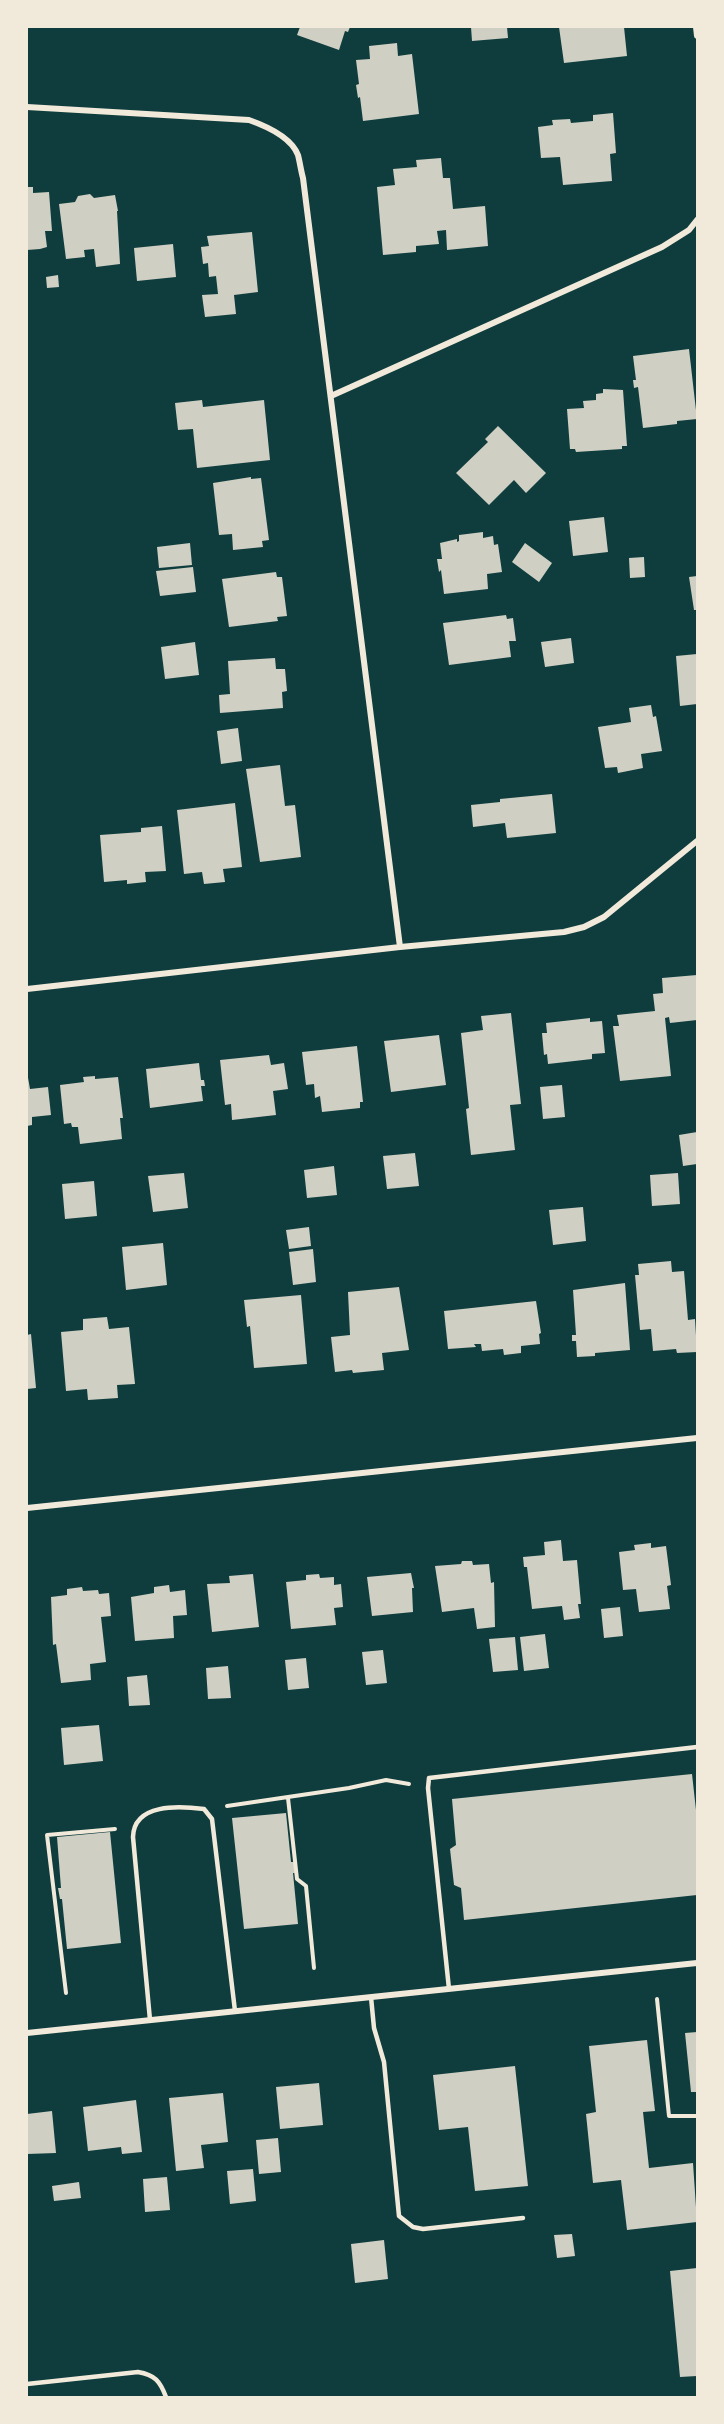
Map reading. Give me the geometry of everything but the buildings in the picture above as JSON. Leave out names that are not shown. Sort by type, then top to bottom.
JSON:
[{"type":"street","points":[[696,27],[697,36]]},
{"type":"street","points":[[27,107],[249,120],[268,127],[284,138],[297,153],[303,178],[332,396],[400,947]]},
{"type":"street","points":[[332,396],[662,247],[688,230],[697,220]]},
{"type":"street","points":[[27,989],[400,947],[564,932],[584,927],[604,917],[697,841]]},
{"type":"street","points":[[27,1508],[697,1438]]},
{"type":"street","points":[[27,2033],[697,1963]]},
{"type":"lane","points":[[449,1989],[428,1788],[429,1778],[438,1775],[697,1747]]},
{"type":"lane","points":[[150,2020],[134,1827],[139,1818],[148,1811],[186,1807],[204,1809],[212,1819],[235,2011]]},
{"type":"lane","points":[[371,1997],[374,2028],[384,2062],[399,2216],[412,2227],[423,2229],[523,2218]]},
{"type":"lane","points":[[27,2384],[138,2372],[152,2375],[162,2385],[166,2397]]},
{"type":"path","points":[[204,1809],[288,1798],[386,1780],[428,1788]]},
{"type":"path","points":[[288,1798],[297,1879],[306,1886],[315,1968]]},
{"type":"path","points":[[66,1993],[47,1835],[115,1828],[117,1840]]},
{"type":"path","points":[[657,2000],[669,2116],[697,2116]]}]
